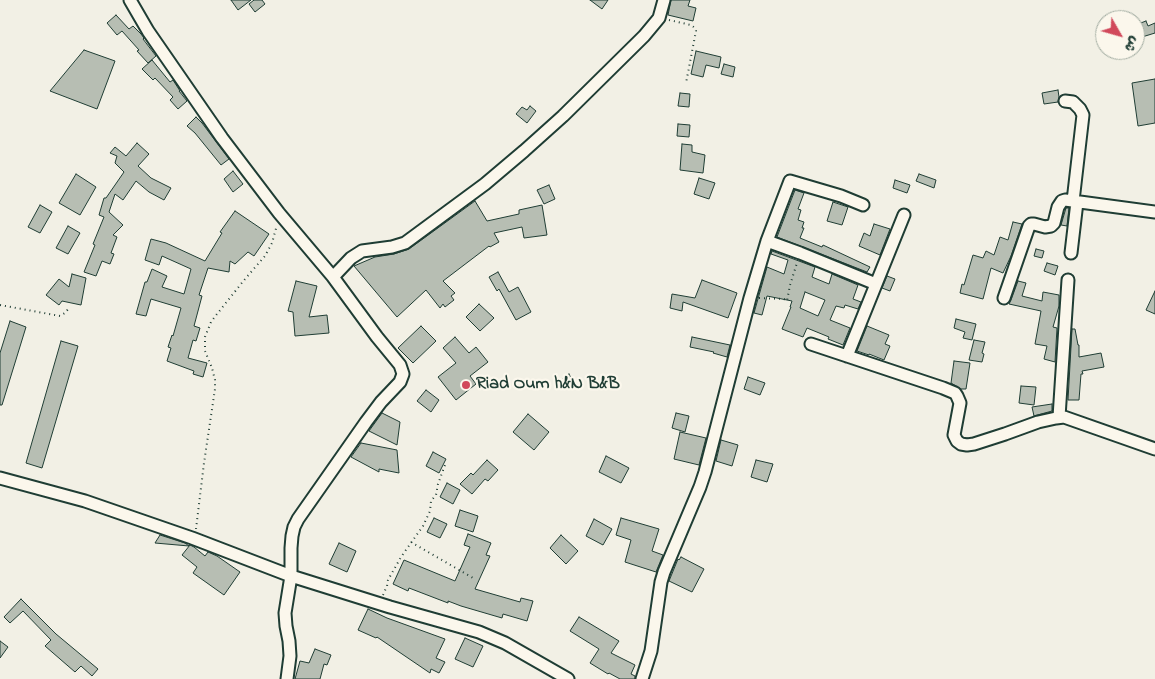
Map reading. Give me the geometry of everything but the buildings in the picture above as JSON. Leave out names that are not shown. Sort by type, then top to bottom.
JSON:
[{"type":"street","points":[[130,0],[148,31],[222,138],[279,213],[333,276],[377,337],[400,365],[403,374],[400,382],[381,402],[366,422],[294,527],[291,576],[285,613],[290,656],[286,679]]},
{"type":"street","points":[[333,276],[351,258],[362,251],[392,247],[405,242],[485,184],[563,116],[644,36],[659,18],[664,0]]},
{"type":"street","points":[[1065,101],[1074,102],[1083,116],[1071,253]]},
{"type":"street","points":[[642,679],[651,651],[661,582],[705,472],[750,298],[767,241],[790,181],[841,196],[863,206]]},
{"type":"street","points":[[1004,298],[1030,225],[1051,226],[1054,223],[1060,204],[1065,200],[1155,212]]},
{"type":"street","points":[[848,356],[904,215]]},
{"type":"street","points":[[767,241],[876,284]]},
{"type":"street","points":[[1059,417],[1068,280]]},
{"type":"street","points":[[811,344],[954,393],[960,403],[954,435],[961,444],[974,444],[1038,422],[1059,417],[1071,419],[1155,449]]},
{"type":"street","points":[[0,478],[86,501],[195,539],[291,576],[485,634],[505,643],[568,679]]},
{"type":"path","points":[[659,18],[688,24],[696,29],[686,83]]},
{"type":"path","points":[[195,539],[215,389],[212,368],[205,351],[205,337],[211,322],[268,251],[274,236],[279,213]]},
{"type":"path","points":[[750,298],[784,299],[787,301],[800,253]]},
{"type":"path","points":[[0,305],[60,316],[70,308]]},
{"type":"path","points":[[380,604],[388,580],[423,526],[430,511],[431,501],[436,495],[445,465]]},
{"type":"path","points":[[411,542],[473,578]]},
{"type":"place","name":"Riad Oum h&N B&B","points":[[466,385]]}]
